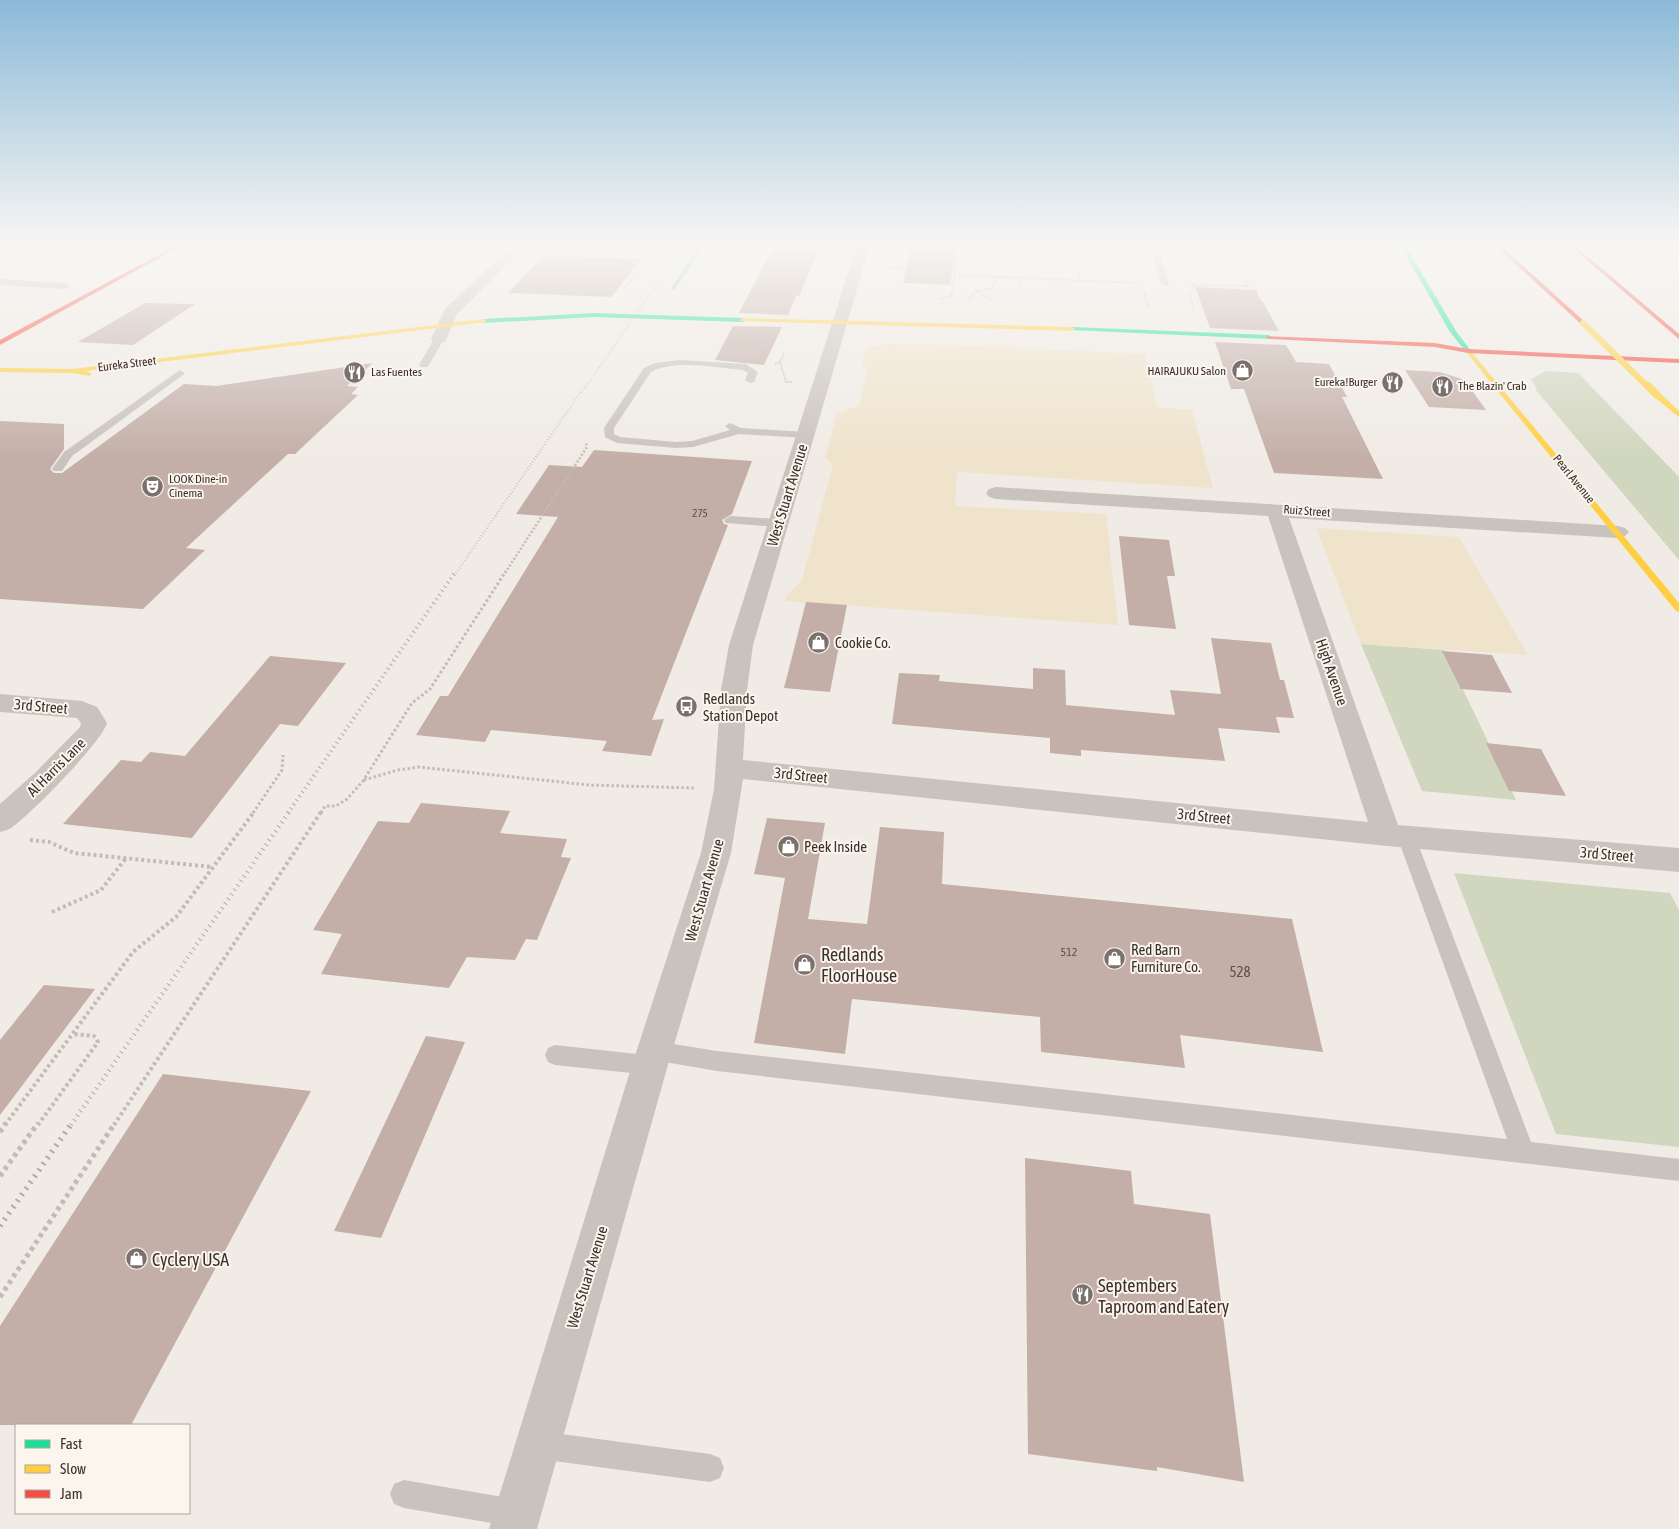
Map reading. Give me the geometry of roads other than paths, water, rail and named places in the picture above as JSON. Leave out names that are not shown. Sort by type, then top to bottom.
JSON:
[{"type":"main road","points":[[0,343],[49,316]]},
{"type":"main road","name":"Eureka Street","points":[[72,372],[124,362],[439,336],[508,319],[558,316]]},
{"type":"main road","name":"Eureka Street","points":[[603,316],[835,332],[1021,326],[1435,345],[1468,351]]},
{"type":"main road","name":"Pearl Avenue","points":[[1444,316],[1468,351],[1618,532],[1679,609]]},
{"type":"main road","points":[[1576,316],[1679,415]]},
{"type":"main road","points":[[1654,316],[1679,338]]},
{"type":"main road","points":[[1665,316],[1679,325]]},
{"type":"main road","points":[[883,336],[1019,339]]},
{"type":"main road","points":[[1444,358],[1468,351],[1679,360]]},
{"type":"main road","name":"Eureka Street","points":[[0,370],[72,372],[116,378]]},
{"type":"main road","name":"Eureka Street","points":[[156,375],[184,372]]},
{"type":"street","points":[[439,336],[448,316]]},
{"type":"street","name":"West Stuart Avenue","points":[[515,1521],[652,1058],[716,853],[729,778],[734,690],[741,644],[806,435],[840,316]]},
{"type":"street","name":"Ruiz Street","points":[[996,494],[1618,532]]},
{"type":"street","name":"High Avenue","points":[[1276,510],[1396,836]]},
{"type":"street","name":"3rd Street","points":[[0,703],[82,710]]},
{"type":"street","name":"Al Harris Lane","points":[[0,822],[46,779],[92,730],[94,720],[82,710]]},
{"type":"street","name":"3rd Street","points":[[729,778],[1679,860]]},
{"type":"lane","points":[[424,365],[439,336]]},
{"type":"lane","points":[[750,380],[753,372],[746,367],[670,363],[652,366],[647,370],[609,428],[609,435],[617,440],[676,445],[692,444],[739,431],[806,435]]},
{"type":"lane","points":[[58,469],[68,454],[184,372]]},
{"type":"lane","points":[[728,425],[739,431]]},
{"type":"lane","points":[[730,520],[778,523]]},
{"type":"lane","points":[[1396,836],[1523,1152]]},
{"type":"lane","points":[[555,1055],[717,1061],[1679,1170]]},
{"type":"lane","points":[[537,1445],[710,1468]]},
{"type":"lane","points":[[404,1494],[515,1521]]},
{"type":"railway","points":[[585,388],[635,316]]},
{"type":"railway","points":[[456,573],[585,386]]},
{"type":"railway","points":[[288,813],[456,571]]},
{"type":"railway","points":[[71,1125],[289,812]]},
{"type":"railway","points":[[0,1226],[72,1123]]},
{"type":"place","name":"HAIRAJUKU Salon","points":[[1242,371]]},
{"type":"place","name":"Las Fuentes","points":[[355,372]]},
{"type":"place","name":"Eureka!Burger","points":[[1393,382]]},
{"type":"place","name":"The Blazin' Crab","points":[[1442,386]]},
{"type":"place","name":"LOOK Dine-in Cinema","points":[[153,486]]},
{"type":"place","name":"Cookie Co.","points":[[819,642]]},
{"type":"place","name":"Redlands Station Depot","points":[[687,707]]},
{"type":"place","name":"Peek Inside","points":[[788,846]]},
{"type":"place","name":"Red Barn Furniture Co.","points":[[1115,958]]},
{"type":"place","name":"Redlands FloorHouse","points":[[805,964]]},
{"type":"place","name":"Cyclery USA","points":[[136,1259]]},
{"type":"place","name":"Septembers Taproom and Eatery","points":[[1082,1295]]}]
